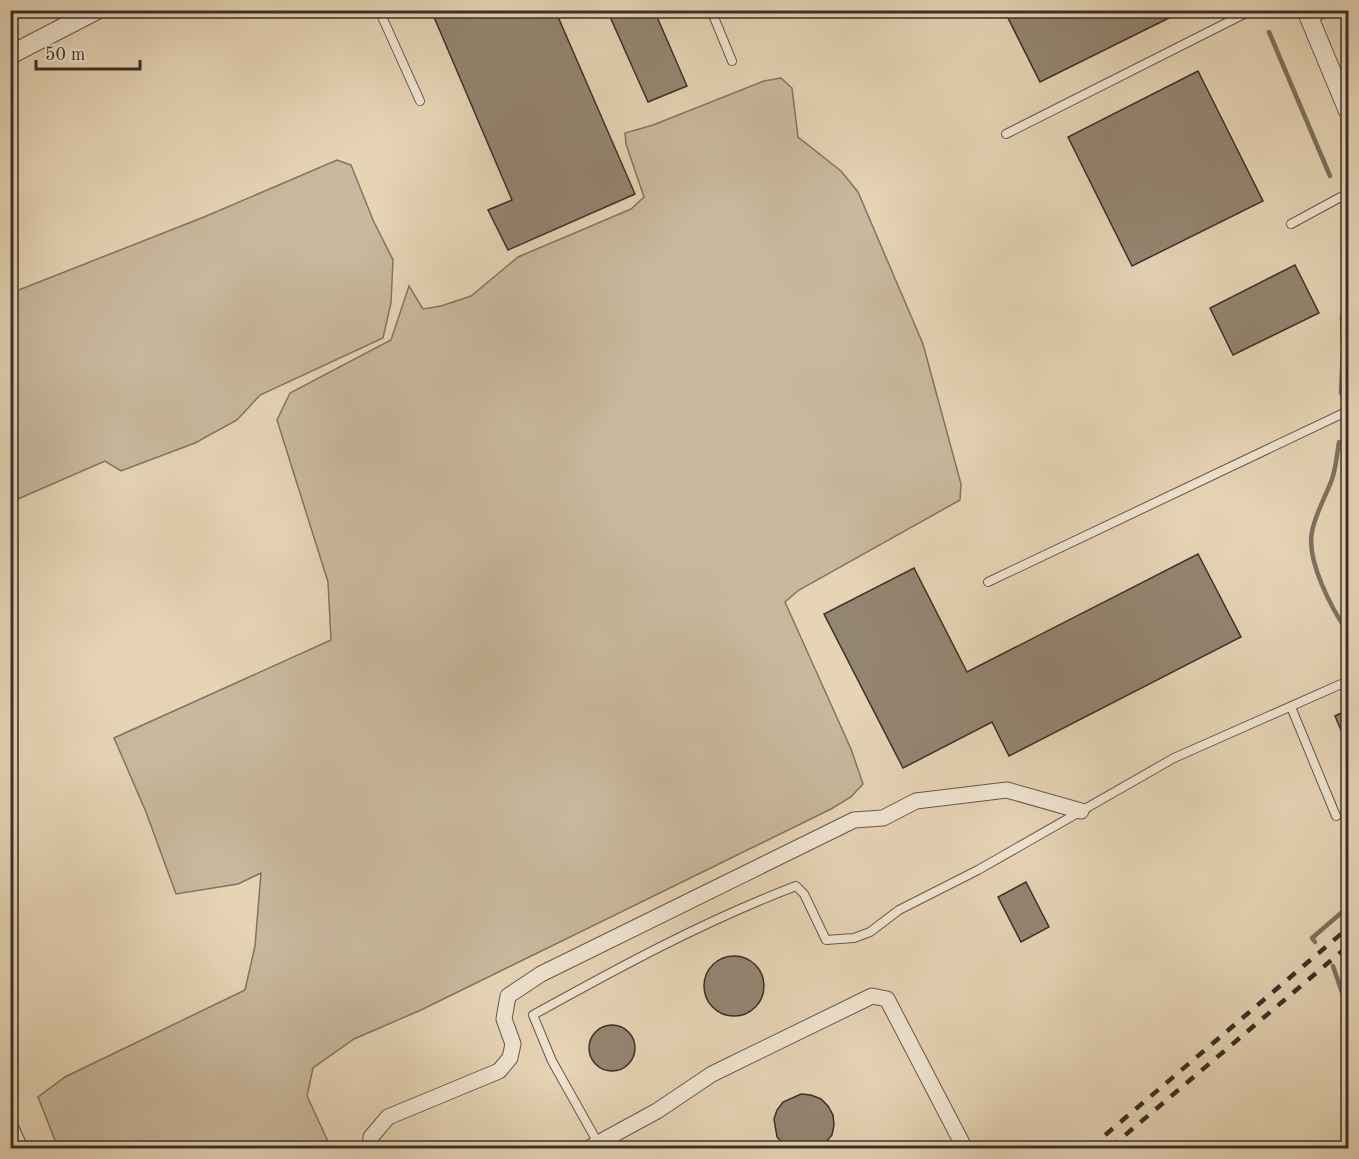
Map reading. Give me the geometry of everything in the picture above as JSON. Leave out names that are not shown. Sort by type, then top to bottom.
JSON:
[{"type":"street","points":[[10,55],[97,10]]},
{"type":"street","points":[[1312,12],[1348,111]]},
{"type":"street","points":[[370,1149],[370,1137],[388,1117],[499,1071],[510,1058],[513,1044],[504,1019],[508,996],[551,969],[854,820],[883,818],[916,801],[1007,790],[1081,811]]},
{"type":"street","points":[[593,1146],[657,1111],[712,1074],[872,996],[887,999],[963,1147]]},
{"type":"street","points":[[10,1126],[20,1149]]},
{"type":"lane","points":[[379,10],[420,101]]},
{"type":"lane","points":[[711,10],[732,61]]},
{"type":"lane","points":[[1006,134],[1252,10]]},
{"type":"lane","points":[[1291,224],[1348,194]]},
{"type":"lane","points":[[988,582],[1348,411]]},
{"type":"lane","points":[[593,1146],[552,1061],[533,1015],[634,959],[764,898],[796,886],[804,894],[826,940],[854,938],[870,932],[899,910],[978,870],[1174,758],[1348,681]]},
{"type":"lane","points":[[1291,707],[1336,816]]},
{"type":"shaded area","points":[[781,78],[792,88],[798,137],[841,171],[858,192],[923,344],[961,484],[960,500],[799,590],[785,602],[851,749],[863,784],[851,797],[831,809],[421,1010],[354,1039],[313,1068],[307,1096],[331,1148],[58,1148],[38,1097],[65,1077],[245,990],[255,946],[261,873],[238,884],[176,894],[146,812],[114,738],[331,640],[328,582],[277,420],[290,393],[391,340],[409,286],[423,309],[441,306],[471,296],[518,257],[631,209],[644,197],[626,144],[625,133],[653,125],[764,81]]},
{"type":"shaded area","points":[[337,160],[351,165],[373,220],[393,260],[391,303],[383,338],[260,395],[237,420],[195,443],[121,471],[105,461],[11,502],[11,293],[204,217]]},
{"type":"building","points":[[431,10],[555,10],[635,194],[508,250],[488,210],[512,200]]},
{"type":"building","points":[[607,10],[654,10],[687,86],[648,102]]},
{"type":"building","points":[[1004,10],[1185,10],[1040,82]]},
{"type":"building","points":[[1198,71],[1263,201],[1132,266],[1068,137]]},
{"type":"building","points":[[1295,265],[1319,313],[1233,355],[1210,308]]},
{"type":"building","points":[[1198,554],[1241,637],[1009,756],[992,722],[903,768],[824,614],[914,568],[967,672]]},
{"type":"building","points":[[1348,710],[1348,747],[1335,716]]},
{"type":"building","points":[[1026,882],[1049,927],[1021,942],[998,897]]},
{"type":"building","points":[[734,956],[751,961],[759,969],[764,986],[759,1003],[751,1011],[734,1016],[717,1011],[709,1003],[704,986],[709,969],[717,961]]},
{"type":"building","points":[[612,1025],[628,1032],[635,1048],[628,1064],[612,1071],[596,1064],[589,1048],[596,1032]]},
{"type":"building","points":[[801,1094],[821,1099],[833,1115],[832,1135],[820,1149],[788,1149],[777,1137],[774,1119],[777,1110],[783,1102]]},
{"type":"waterway","points":[[1269,32],[1330,176]]},
{"type":"waterway","points":[[1341,393],[1342,317],[1344,308],[1348,306]]},
{"type":"waterway","points":[[1339,442],[1333,475],[1316,519],[1311,543],[1322,584],[1348,632]]},
{"type":"waterway","points":[[1315,942],[1312,938],[1348,907]]},
{"type":"waterway","points":[[1333,966],[1348,1010]]},
{"type":"railway","points":[[1090,1148],[1348,928]]},
{"type":"railway","points":[[1110,1148],[1348,946]]}]
